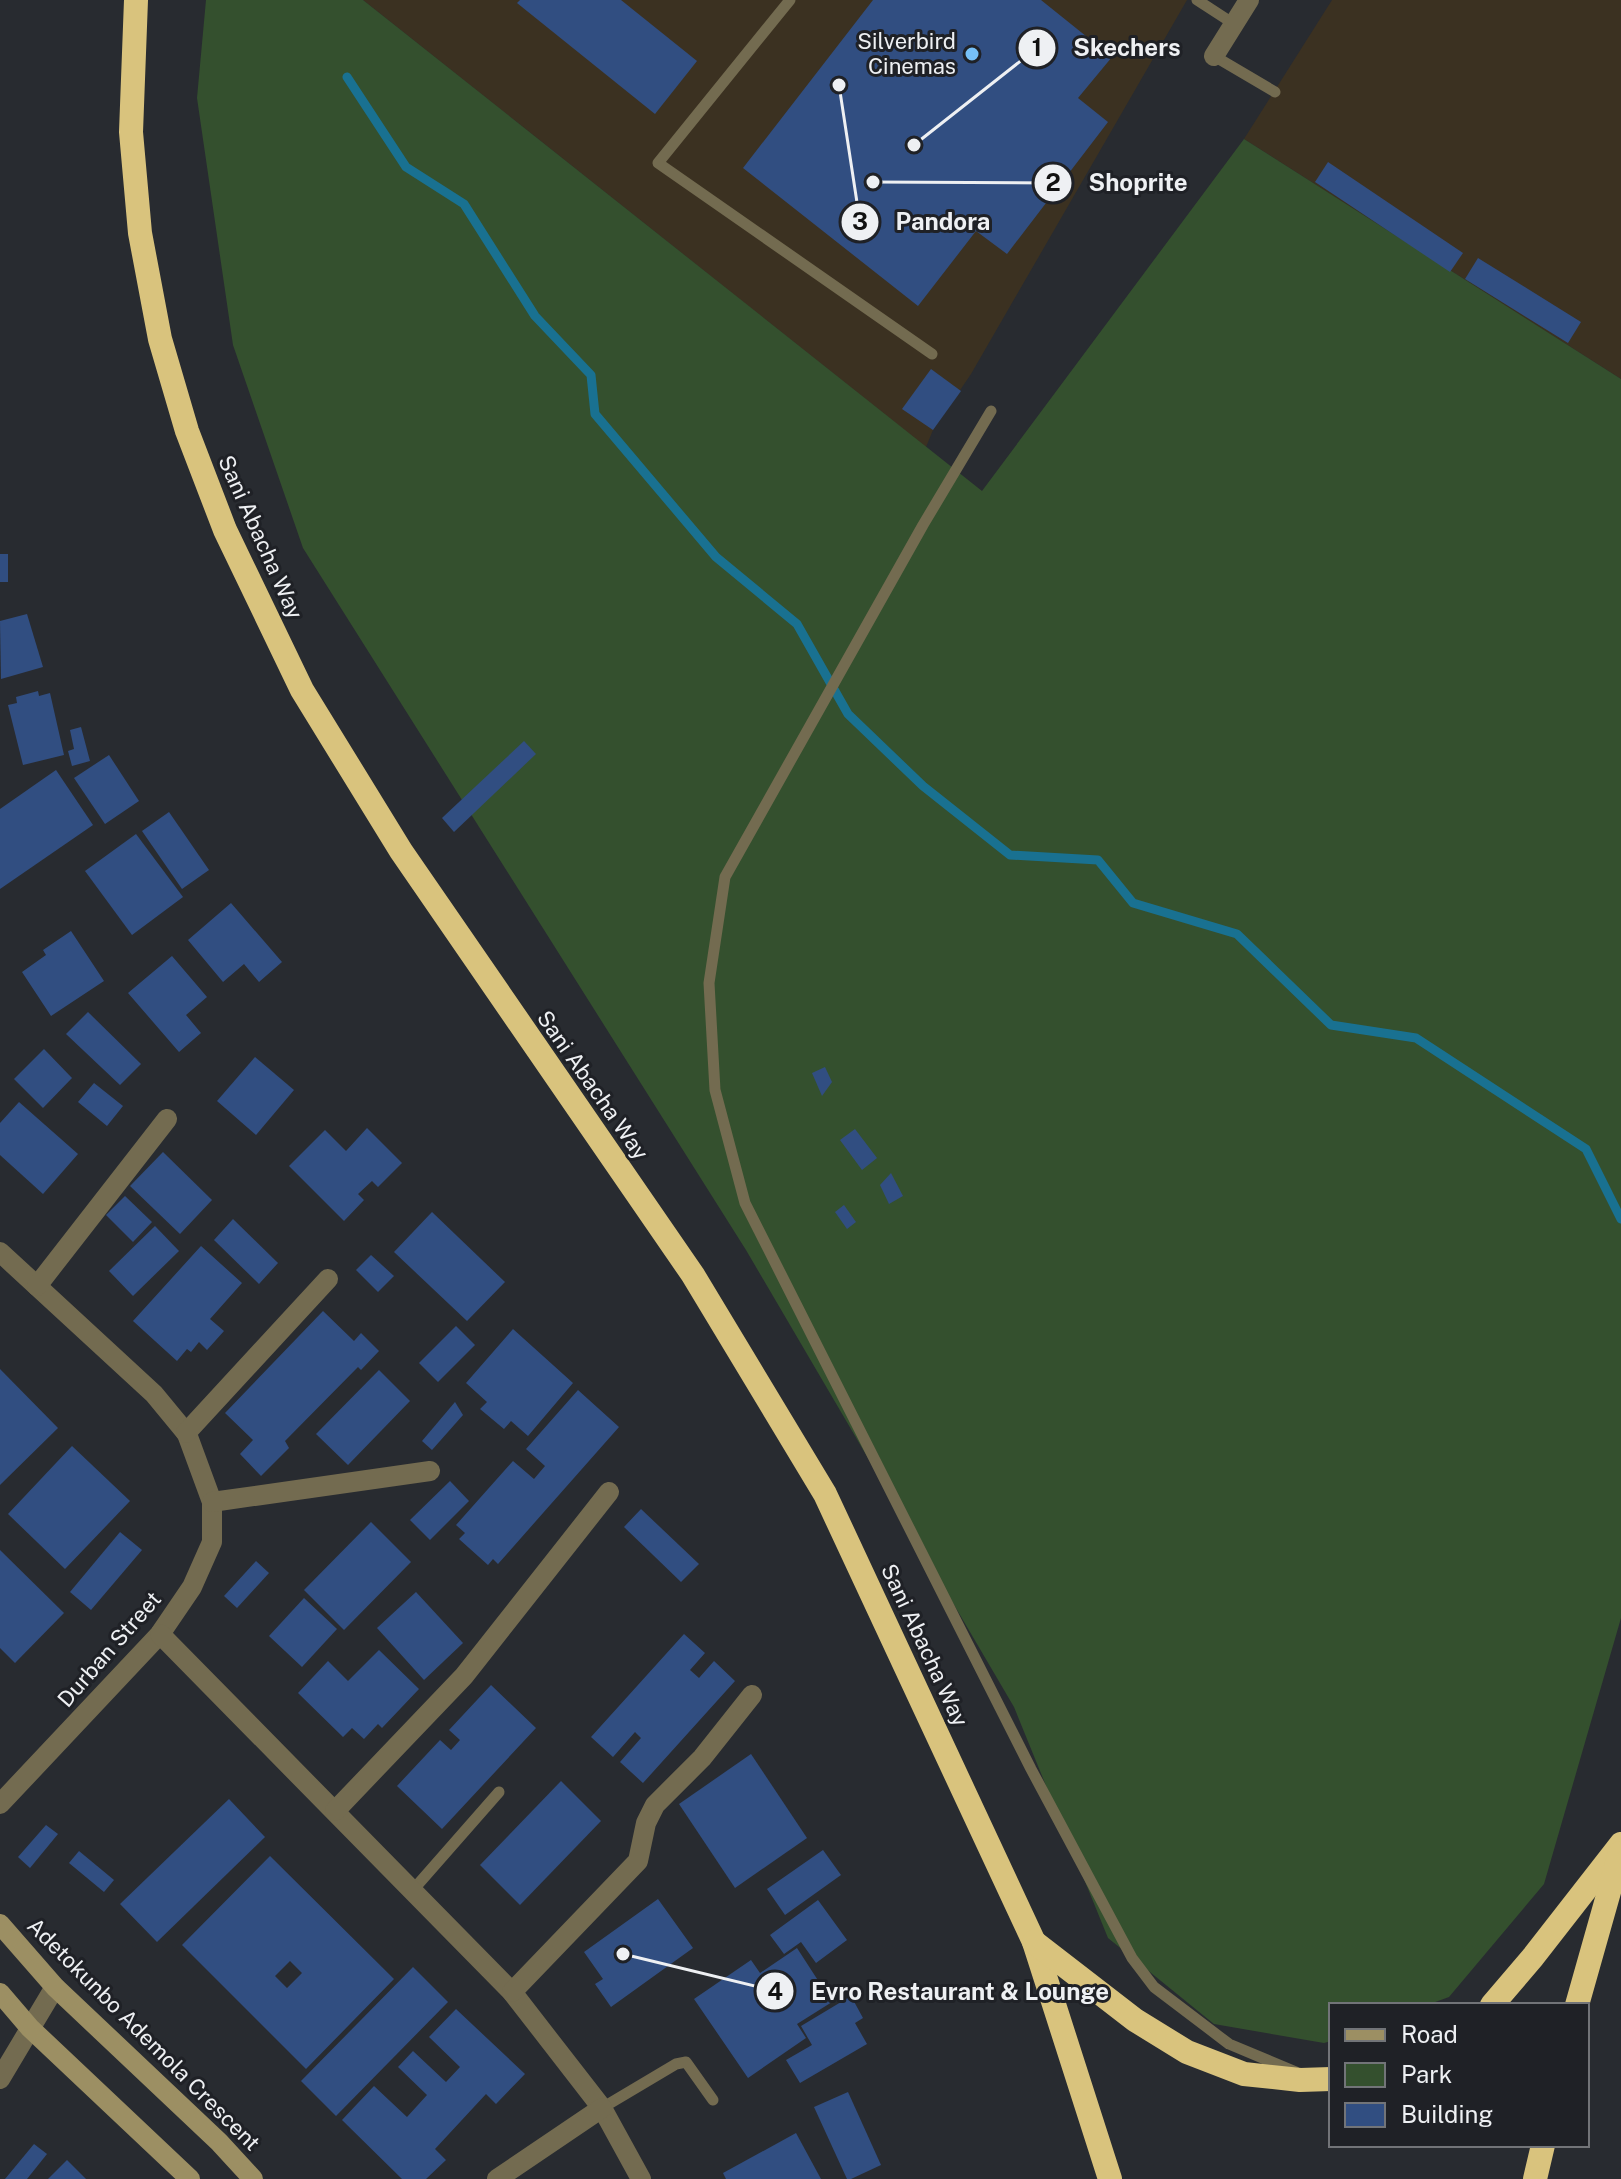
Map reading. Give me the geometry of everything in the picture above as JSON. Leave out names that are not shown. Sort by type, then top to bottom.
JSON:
[{"type":"highway","name":"Sani Abacha Way","points":[[136,0],[131,132],[140,233],[160,339],[187,431],[225,530],[302,690],[401,851],[693,1275],[825,1494],[1034,1942],[1110,2179]]},
{"type":"highway","points":[[1494,2003],[1621,1847]]},
{"type":"highway","points":[[1578,2003],[1621,1847]]},
{"type":"highway","points":[[1034,1942],[1135,2020],[1187,2052],[1244,2074],[1323,2079]]},
{"type":"highway","points":[[1535,2179],[1543,2147]]},
{"type":"main road","name":"Adetokunbo Ademola Crescent","points":[[0,1924],[55,1987],[219,2142],[253,2179]]},
{"type":"main road","points":[[0,1993],[30,2028],[190,2179]]},
{"type":"street","points":[[1214,56],[1249,0]]},
{"type":"street","points":[[37,1286],[167,1119]]},
{"type":"street","name":"Durban Street","points":[[0,1252],[154,1394],[186,1433],[212,1502],[212,1542],[192,1587],[160,1634],[0,1804]]},
{"type":"street","points":[[186,1433],[328,1279]]},
{"type":"street","points":[[212,1502],[430,1471]]},
{"type":"street","points":[[335,1811],[464,1676],[609,1492]]},
{"type":"street","points":[[160,1634],[512,1992],[602,2108],[641,2179]]},
{"type":"street","points":[[512,1992],[638,1861],[646,1823],[655,1805],[702,1758],[752,1695]]},
{"type":"street","points":[[0,2079],[55,1987]]},
{"type":"street","points":[[497,2179],[602,2108]]},
{"type":"lane","points":[[790,0],[658,163],[932,354]]},
{"type":"lane","points":[[1197,0],[1234,24]]},
{"type":"lane","points":[[1214,56],[1275,92]]},
{"type":"lane","points":[[991,411],[923,525],[725,877],[709,983],[715,1090],[745,1203],[1031,1769],[1132,1958],[1154,1987],[1229,2044],[1323,2079]]},
{"type":"lane","points":[[413,1890],[499,1792]]},
{"type":"lane","points":[[602,2108],[676,2064],[686,2062],[713,2100]]},
{"type":"shaded area","points":[[363,0],[1187,0],[971,374],[933,430],[926,447]]},
{"type":"shaded area","points":[[1332,0],[1621,0],[1621,379],[1244,139]]},
{"type":"green space","points":[[206,0],[363,0],[982,491],[1244,139],[1621,379],[1621,1618],[1544,1884],[1449,1997],[1432,2003],[1329,2003],[1329,2042],[1324,2043],[1214,2024],[1108,1938],[1014,1707],[746,1250],[303,548],[233,345],[197,98]]},
{"type":"building","points":[[520,0],[621,0],[697,61],[655,114],[517,3]]},
{"type":"building","points":[[873,0],[1041,0],[1112,57],[1078,98],[1108,122],[1007,254],[976,231],[918,306],[743,168]]},
{"type":"building","points":[[1328,162],[1463,253],[1450,272],[1315,182]]},
{"type":"building","points":[[1478,258],[1581,322],[1568,343],[1465,279]]},
{"type":"building","points":[[931,369],[961,391],[933,430],[902,409]]},
{"type":"building","points":[[0,554],[8,554],[8,582],[0,582]]},
{"type":"building","points":[[27,614],[43,667],[1,679],[0,621]]},
{"type":"building","points":[[38,691],[39,696],[50,693],[64,755],[23,765],[8,705],[17,703],[16,697]]},
{"type":"building","points":[[81,727],[90,761],[72,766],[68,751],[74,749],[70,730]]},
{"type":"building","points":[[524,741],[536,754],[454,832],[442,818]]},
{"type":"building","points":[[109,755],[139,801],[105,824],[74,778]]},
{"type":"building","points":[[56,770],[93,825],[0,889],[0,809]]},
{"type":"building","points":[[169,812],[209,870],[182,889],[142,831]]},
{"type":"building","points":[[136,834],[183,897],[132,935],[85,871]]},
{"type":"building","points":[[231,903],[282,962],[259,982],[244,964],[223,982],[188,940]]},
{"type":"building","points":[[71,931],[104,981],[51,1016],[22,972],[46,955],[43,950]]},
{"type":"building","points":[[172,956],[207,997],[186,1015],[201,1033],[179,1052],[128,993]]},
{"type":"building","points":[[88,1012],[141,1064],[120,1085],[66,1034]]},
{"type":"building","points":[[44,1049],[72,1078],[43,1108],[14,1079]]},
{"type":"building","points":[[255,1057],[294,1090],[256,1135],[217,1101]]},
{"type":"building","points":[[825,1067],[832,1082],[822,1096],[812,1073]]},
{"type":"building","points":[[94,1083],[123,1106],[107,1126],[78,1102]]},
{"type":"building","points":[[19,1102],[78,1154],[43,1194],[0,1155],[0,1123]]},
{"type":"building","points":[[367,1128],[402,1163],[378,1187],[372,1181],[358,1194],[364,1200],[344,1221],[289,1166],[325,1130],[346,1151]]},
{"type":"building","points":[[855,1129],[877,1158],[862,1170],[840,1140]]},
{"type":"building","points":[[163,1152],[212,1200],[180,1234],[130,1186]]},
{"type":"building","points":[[891,1173],[903,1196],[889,1204],[880,1185]]},
{"type":"building","points":[[125,1196],[152,1222],[133,1242],[106,1215]]},
{"type":"building","points":[[844,1205],[856,1222],[847,1229],[835,1212]]},
{"type":"building","points":[[432,1212],[505,1282],[467,1321],[394,1252]]},
{"type":"building","points":[[233,1219],[278,1263],[259,1284],[214,1240]]},
{"type":"building","points":[[155,1226],[179,1251],[133,1296],[109,1271]]},
{"type":"building","points":[[201,1246],[242,1283],[210,1319],[224,1331],[207,1350],[199,1342],[191,1352],[187,1349],[177,1361],[133,1321]]},
{"type":"building","points":[[371,1255],[394,1276],[378,1292],[356,1270]]},
{"type":"building","points":[[323,1311],[354,1341],[361,1333],[379,1351],[361,1370],[358,1367],[285,1441],[289,1448],[261,1476],[240,1454],[253,1440],[225,1413]]},
{"type":"building","points":[[456,1326],[475,1345],[438,1382],[419,1363]]},
{"type":"building","points":[[513,1329],[573,1383],[528,1436],[511,1421],[504,1429],[480,1409],[487,1402],[466,1383]]},
{"type":"building","points":[[0,1369],[58,1428],[0,1485]]},
{"type":"building","points":[[379,1370],[410,1401],[348,1465],[316,1434]]},
{"type":"building","points":[[578,1390],[619,1427],[498,1564],[493,1559],[488,1565],[459,1539],[465,1533],[456,1525],[513,1461],[534,1479],[545,1466],[526,1449]]},
{"type":"building","points":[[455,1402],[463,1415],[432,1450],[422,1441]]},
{"type":"building","points":[[72,1446],[130,1501],[65,1569],[8,1514]]},
{"type":"building","points":[[450,1481],[469,1501],[430,1540],[410,1520]]},
{"type":"building","points":[[641,1509],[699,1564],[681,1582],[624,1527]]},
{"type":"building","points":[[371,1522],[411,1562],[344,1630],[304,1590]]},
{"type":"building","points":[[120,1532],[142,1550],[91,1610],[70,1592]]},
{"type":"building","points":[[0,1550],[64,1613],[15,1663],[0,1648]]},
{"type":"building","points":[[256,1561],[269,1573],[237,1608],[224,1596]]},
{"type":"building","points":[[416,1592],[463,1643],[424,1680],[377,1628]]},
{"type":"building","points":[[304,1598],[337,1629],[302,1667],[269,1636]]},
{"type":"building","points":[[684,1634],[705,1653],[690,1670],[699,1678],[714,1661],[735,1681],[643,1783],[620,1762],[641,1738],[635,1732],[613,1757],[591,1737]]},
{"type":"building","points":[[379,1650],[419,1689],[382,1728],[378,1724],[364,1739],[352,1728],[343,1737],[298,1693],[328,1661],[348,1681]]},
{"type":"building","points":[[491,1685],[536,1728],[442,1829],[397,1786],[440,1740],[451,1750],[460,1740],[449,1730]]},
{"type":"building","points":[[751,1754],[807,1838],[735,1888],[679,1804]]},
{"type":"building","points":[[561,1781],[601,1821],[520,1905],[480,1865]]},
{"type":"building","points":[[229,1799],[265,1837],[157,1942],[120,1904]]},
{"type":"building","points":[[46,1825],[58,1834],[30,1868],[18,1857]]},
{"type":"building","points":[[823,1850],[841,1875],[785,1915],[767,1889]]},
{"type":"building","points":[[79,1851],[114,1880],[104,1892],[69,1863]]},
{"type":"building","points":[[270,1856],[394,1979],[306,2069],[182,1945]],"holes":[[[290,1961],[302,1973],[287,1988],[275,1976]]]},
{"type":"building","points":[[658,1899],[693,1948],[611,2007],[595,1984],[603,1979],[584,1952]]},
{"type":"building","points":[[818,1900],[847,1940],[816,1963],[801,1942],[784,1954],[770,1935]]},
{"type":"building","points":[[797,1948],[832,2002],[797,2024],[806,2038],[748,2078],[694,1999],[751,1960],[760,1973]]},
{"type":"building","points":[[413,1967],[448,2002],[336,2116],[301,2081]]},
{"type":"building","points":[[851,1996],[863,2018],[855,2023],[867,2044],[800,2083],[786,2060],[812,2045],[801,2026]]},
{"type":"building","points":[[456,2009],[525,2074],[496,2104],[486,2094],[435,2149],[446,2160],[426,2179],[402,2179],[342,2120],[374,2086],[407,2117],[427,2095],[398,2067],[413,2051],[446,2082],[460,2067],[429,2037]]},
{"type":"building","points":[[848,2092],[881,2165],[851,2179],[847,2179],[814,2107]]},
{"type":"building","points":[[796,2133],[821,2179],[726,2179],[723,2173]]},
{"type":"building","points":[[34,2144],[47,2154],[27,2179],[5,2179]]},
{"type":"building","points":[[67,2160],[86,2179],[48,2179]]},
{"type":"waterway","points":[[347,77],[406,167],[464,204],[535,316],[591,375],[595,414],[716,557],[797,624],[848,714],[923,786],[1010,855],[1098,860],[1133,903],[1237,934],[1331,1025],[1416,1038],[1586,1149],[1621,1219]]},
{"type":"place","name":"Silverbird Cinemas","points":[[972,54]]},
{"type":"place","name":"Pandora","points":[[839,85]]},
{"type":"place","name":"Skechers","points":[[914,145]]},
{"type":"place","name":"Shoprite","points":[[873,182]]},
{"type":"place","name":"Evro Restaurant & Lounge","points":[[623,1954]]}]
